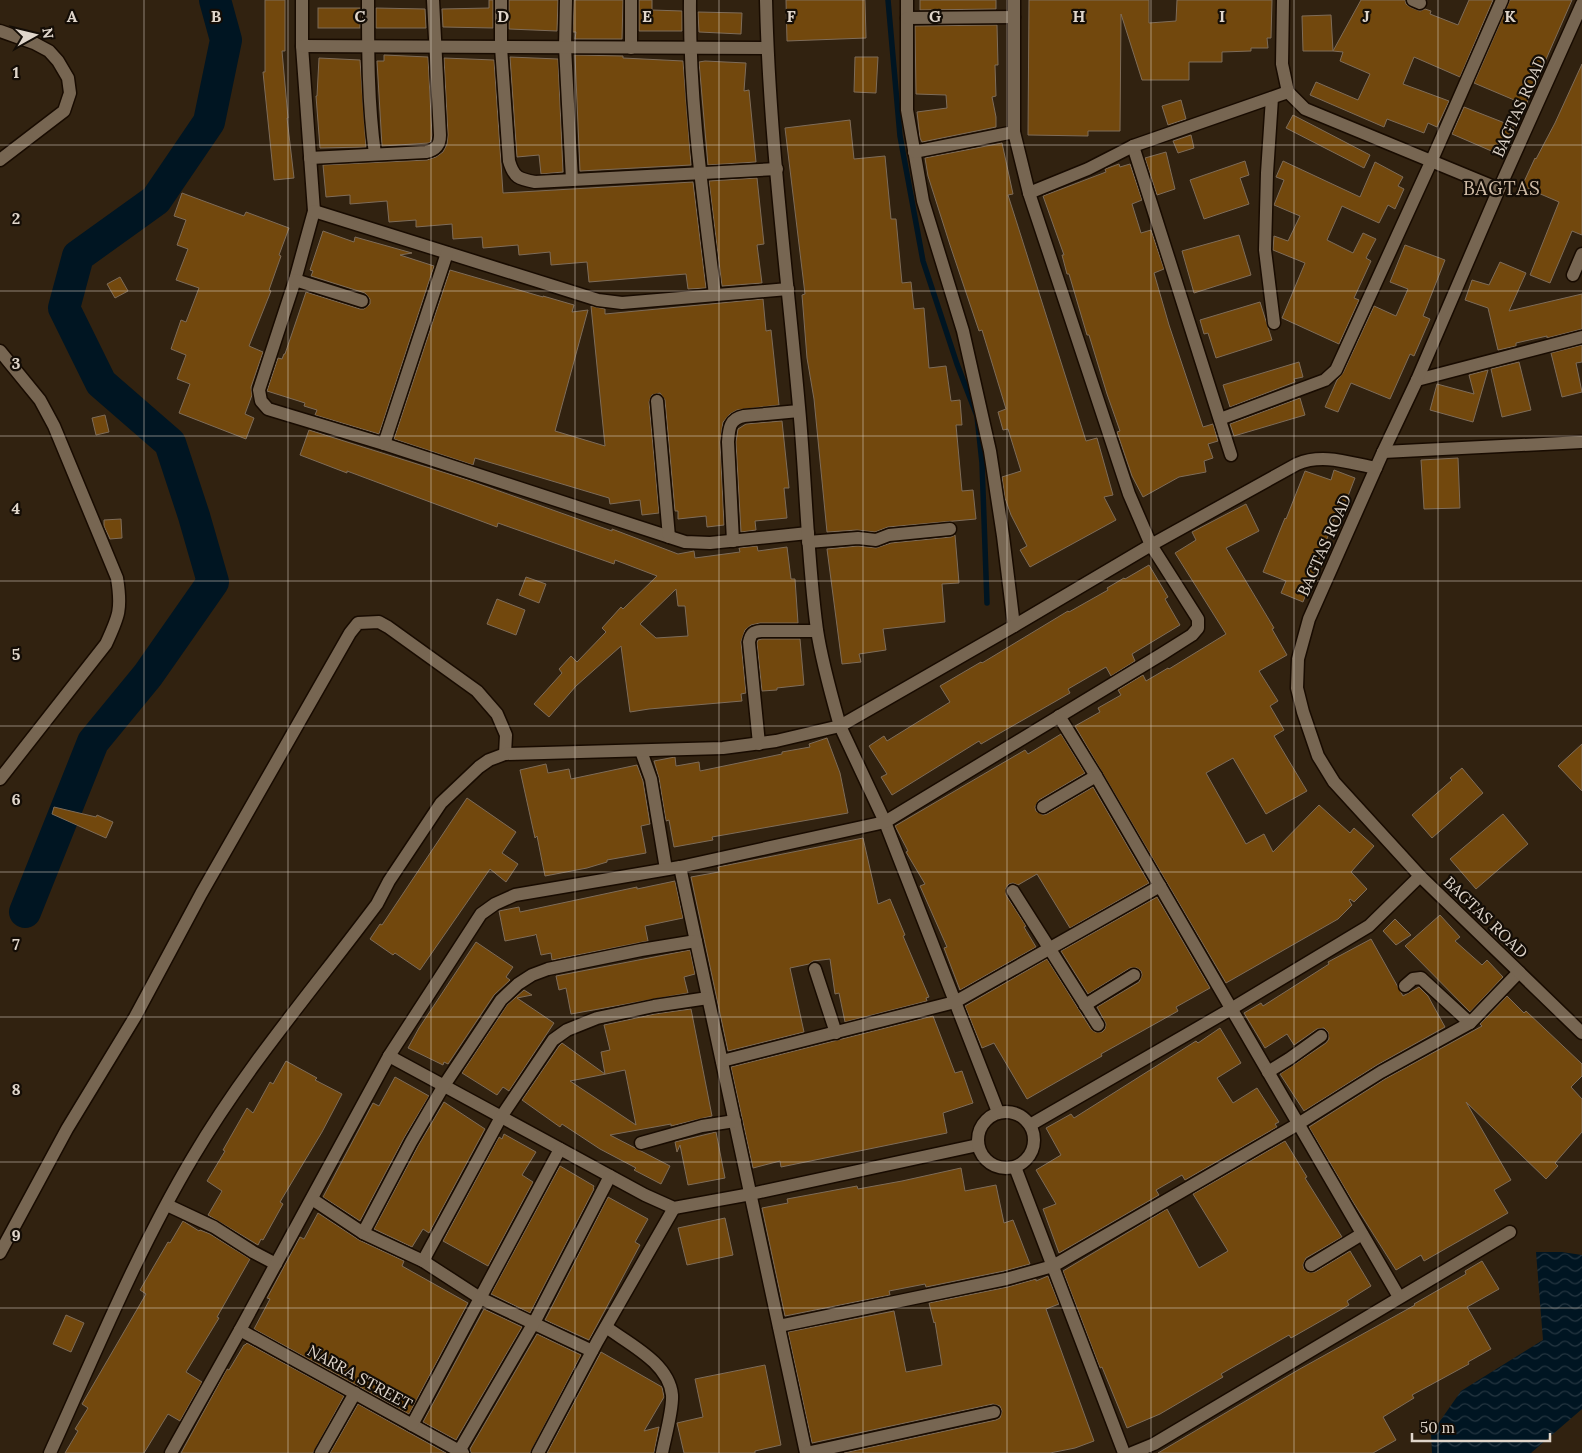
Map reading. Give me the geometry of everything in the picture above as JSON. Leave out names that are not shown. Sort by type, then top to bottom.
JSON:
[{"type":"street","points":[[302,0],[302,46],[314,211],[295,280],[259,390],[261,401],[268,409],[384,444],[685,542],[710,543],[808,537],[876,540],[888,535],[950,529]]},
{"type":"street","points":[[368,0],[370,116],[374,154]]},
{"type":"street","points":[[310,158],[433,151],[440,143],[433,0]]},
{"type":"street","points":[[501,0],[501,47],[509,161],[512,171],[519,179],[535,182],[777,169]]},
{"type":"street","points":[[566,0],[565,47],[572,180]]},
{"type":"street","points":[[631,0],[631,48]]},
{"type":"street","points":[[690,0],[690,48],[700,174],[716,295]]},
{"type":"street","points":[[766,0],[777,169],[800,412],[808,537],[817,631],[827,680],[840,726],[885,822],[998,1112]]},
{"type":"street","points":[[907,0],[907,110],[914,152],[923,201],[962,331],[990,451],[1014,626]]},
{"type":"street","points":[[171,1453],[389,1056],[481,914],[495,904],[515,895],[680,867],[885,822],[1192,635],[1198,628],[1198,619],[1151,545],[1129,494],[1029,193],[1014,132],[1014,0]]},
{"type":"street","points":[[1282,0],[1282,64],[1288,92],[1306,109],[1499,189]]},
{"type":"street","points":[[1220,419],[1325,380],[1336,370],[1431,162],[1502,0]]},
{"type":"street","name":"BAGTAS ROAD","points":[[1582,4],[1499,189],[1417,380],[1309,619],[1298,659],[1297,688],[1318,756],[1334,782],[1420,876],[1582,1033]]},
{"type":"street","points":[[907,18],[1014,17]]},
{"type":"street","points":[[0,31],[34,43],[49,51],[58,61],[68,78],[70,93],[64,111],[0,160]]},
{"type":"street","points":[[302,46],[768,48]]},
{"type":"street","points":[[1029,193],[1088,169],[1133,146],[1288,92]]},
{"type":"street","points":[[1272,98],[1267,173],[1265,250],[1274,324]]},
{"type":"street","points":[[914,152],[1014,132]]},
{"type":"street","points":[[1133,146],[1231,455]]},
{"type":"street","points":[[314,211],[598,300],[622,303],[788,289]]},
{"type":"street","points":[[384,444],[447,253]]},
{"type":"street","points":[[1573,275],[1582,254]]},
{"type":"street","points":[[295,280],[362,301]]},
{"type":"street","points":[[1417,380],[1582,337]]},
{"type":"street","points":[[0,351],[40,400],[54,426],[117,578],[121,600],[117,619],[106,644],[0,779]]},
{"type":"street","points":[[657,401],[669,536]]},
{"type":"street","points":[[733,541],[728,442],[732,422],[744,416],[800,412]]},
{"type":"street","points":[[1383,452],[1582,442]]},
{"type":"street","points":[[50,1453],[121,1297],[166,1205],[193,1157],[245,1078],[377,904],[389,881],[441,803],[479,767],[489,760],[505,754],[723,748],[758,744],[840,726],[1151,545],[1309,458],[1325,458],[1376,468]]},
{"type":"street","points":[[0,1253],[67,1129],[135,1017],[201,894],[300,718],[350,633],[358,624],[379,622],[388,627],[477,691],[497,714],[506,735],[505,754]]},
{"type":"street","points":[[758,744],[749,642],[751,635],[753,632],[762,631],[817,631]]},
{"type":"street","points":[[1060,716],[1399,1298]]},
{"type":"street","points":[[641,751],[650,779],[666,869]]},
{"type":"street","points":[[1043,807],[1096,776]]},
{"type":"street","points":[[680,867],[806,1453],[994,1412]]},
{"type":"street","points":[[1030,1125],[1231,1009],[1369,926],[1420,876]]},
{"type":"street","points":[[722,1061],[836,1034],[955,1002],[1160,886]]},
{"type":"street","points":[[1013,891],[1098,1026]]},
{"type":"street","points":[[363,1232],[410,1142],[443,1087],[501,1000],[518,984],[532,975],[548,969],[696,941]]},
{"type":"street","points":[[815,969],[836,1034]]},
{"type":"street","points":[[779,1326],[1006,1279],[1053,1266],[1298,1124],[1381,1072],[1470,1023],[1519,972]]},
{"type":"street","points":[[1085,1005],[1134,975]]},
{"type":"street","points":[[1405,986],[1413,979],[1421,978],[1470,1023]]},
{"type":"street","points":[[423,1261],[501,1117],[553,1040],[567,1030],[597,1018],[654,1006],[708,998]]},
{"type":"street","points":[[1268,1072],[1290,1059],[1321,1036]]},
{"type":"street","points":[[389,1056],[645,1196],[674,1208],[751,1194],[978,1145]]},
{"type":"street","points":[[998,1112],[1016,1113],[1030,1125],[1034,1132],[1035,1141],[1033,1150],[1023,1163],[1015,1167],[1006,1168],[996,1166],[988,1162],[982,1154],[978,1145],[978,1136],[980,1128],[990,1116],[998,1112]]},
{"type":"street","points":[[641,1143],[702,1126],[735,1121]]},
{"type":"street","points":[[412,1424],[560,1149]]},
{"type":"street","points":[[1015,1167],[1124,1453]]},
{"type":"street","points":[[460,1452],[533,1324],[610,1176]]},
{"type":"street","points":[[312,1199],[363,1232],[423,1261],[480,1298],[592,1352]]},
{"type":"street","points":[[166,1205],[214,1227],[276,1264]]},
{"type":"street","points":[[538,1453],[592,1352],[674,1208]]},
{"type":"street","points":[[1132,1453],[1154,1444],[1510,1232]]},
{"type":"street","points":[[1311,1265],[1362,1234]]},
{"type":"street","points":[[606,1327],[660,1367],[667,1378],[672,1396],[662,1453]]},
{"type":"street","name":"NARRA STREET","points":[[240,1330],[460,1452]]},
{"type":"street","points":[[320,1453],[355,1393]]},
{"type":"water","points":[[1536,1252],[1562,1252],[1582,1255],[1582,1409],[1531,1453],[1432,1453],[1431,1434],[1461,1391],[1543,1340]]},
{"type":"building","points":[[265,0],[285,0],[285,51],[282,51],[294,178],[274,180],[263,72],[265,72]]},
{"type":"building","points":[[489,0],[493,0],[493,28],[443,27],[442,9],[489,8]]},
{"type":"building","points":[[509,0],[558,0],[557,31],[509,29]]},
{"type":"building","points":[[574,0],[623,0],[622,39],[575,39],[576,32],[573,32]]},
{"type":"building","points":[[639,0],[652,0],[652,10],[682,11],[682,31],[639,31]]},
{"type":"building","points":[[786,0],[865,0],[866,38],[787,41]]},
{"type":"building","points":[[920,0],[996,0],[996,9],[920,10]]},
{"type":"building","points":[[1029,0],[1149,0],[1149,23],[1176,21],[1177,0],[1272,0],[1271,38],[1267,38],[1268,48],[1251,48],[1251,51],[1222,52],[1222,62],[1189,62],[1189,80],[1142,80],[1121,14],[1120,131],[1088,131],[1088,136],[1028,135]]},
{"type":"building","points":[[1361,0],[1405,0],[1406,4],[1410,7],[1420,11],[1425,9],[1431,11],[1430,14],[1458,25],[1469,0],[1493,0],[1460,77],[1414,57],[1403,84],[1449,101],[1437,127],[1428,123],[1424,133],[1387,119],[1384,127],[1310,95],[1316,82],[1358,100],[1370,74],[1340,61],[1343,52],[1333,51]]},
{"type":"building","points":[[1510,0],[1572,0],[1526,105],[1474,83]]},
{"type":"building","points":[[318,8],[360,8],[360,28],[318,28]]},
{"type":"building","points":[[376,8],[425,9],[426,28],[376,28]]},
{"type":"building","points":[[698,12],[742,13],[741,34],[699,32]]},
{"type":"building","points":[[1331,15],[1333,51],[1303,51],[1302,16]]},
{"type":"building","points":[[997,25],[998,65],[995,65],[996,96],[992,97],[996,127],[922,142],[917,112],[947,108],[946,95],[916,94],[915,26]]},
{"type":"building","points":[[384,55],[428,57],[432,135],[429,143],[382,146],[377,61],[384,61]]},
{"type":"building","points":[[575,55],[623,56],[623,58],[683,61],[691,165],[580,171]]},
{"type":"building","points":[[510,57],[558,59],[563,172],[541,174],[539,155],[517,157]]},
{"type":"building","points":[[855,57],[878,57],[876,93],[854,92]]},
{"type":"building","points":[[319,58],[360,60],[366,147],[320,148],[316,96]]},
{"type":"building","points":[[444,58],[494,60],[503,193],[693,182],[706,288],[688,289],[686,274],[589,282],[587,262],[551,265],[550,252],[519,255],[518,245],[483,248],[482,237],[453,239],[452,224],[416,227],[416,220],[389,222],[387,201],[350,204],[350,195],[326,197],[323,165],[427,160],[443,152],[447,144],[448,135]]},
{"type":"building","points":[[699,62],[746,63],[744,91],[749,90],[756,162],[708,165]]},
{"type":"building","points":[[1582,64],[1582,235],[1572,231],[1550,283],[1530,275],[1559,202],[1522,186],[1555,123]]},
{"type":"building","points":[[1181,100],[1186,119],[1168,125],[1162,106]]},
{"type":"building","points":[[1464,107],[1515,127],[1503,156],[1452,134]]},
{"type":"building","points":[[1293,115],[1370,155],[1364,168],[1286,128]]},
{"type":"building","points":[[850,120],[854,159],[885,156],[891,219],[896,219],[902,283],[911,282],[914,309],[924,308],[929,368],[946,366],[951,401],[960,400],[962,425],[956,425],[962,491],[973,490],[976,519],[888,527],[875,532],[857,530],[827,532],[814,399],[807,358],[802,295],[805,294],[785,128]]},
{"type":"building","points":[[1191,135],[1194,148],[1178,153],[1173,141]]},
{"type":"building","points":[[1002,143],[1013,194],[1008,195],[1086,441],[1097,438],[1113,495],[1104,497],[1116,520],[1030,567],[1020,550],[1027,546],[1011,515],[1005,498],[1002,477],[1021,471],[1008,429],[1003,430],[998,412],[1006,409],[982,330],[979,331],[950,245],[928,176],[925,158]]},
{"type":"building","points":[[1166,152],[1175,189],[1157,195],[1145,158]]},
{"type":"building","points":[[1245,161],[1249,175],[1240,178],[1249,204],[1204,219],[1190,180]]},
{"type":"building","points":[[1283,161],[1360,197],[1375,162],[1403,177],[1398,186],[1404,189],[1395,209],[1388,205],[1379,223],[1342,206],[1327,240],[1353,253],[1363,233],[1376,239],[1366,258],[1371,261],[1354,298],[1359,300],[1339,344],[1282,318],[1305,263],[1273,250],[1274,236],[1288,241],[1300,216],[1274,205],[1284,180],[1276,177]]},
{"type":"building","points":[[1119,164],[1120,167],[1130,164],[1142,200],[1132,204],[1141,233],[1151,230],[1164,269],[1154,273],[1169,325],[1203,427],[1213,424],[1218,441],[1208,444],[1213,458],[1204,461],[1206,472],[1179,477],[1143,497],[1132,476],[1117,432],[1120,431],[1089,335],[1087,335],[1069,274],[1067,274],[1062,255],[1064,255],[1043,196],[1106,172],[1105,169]]},
{"type":"building","points":[[757,178],[764,244],[757,245],[762,283],[722,286],[709,181]]},
{"type":"building","points":[[182,193],[244,216],[246,212],[289,228],[269,290],[271,291],[249,346],[263,352],[251,387],[252,395],[245,414],[254,418],[246,439],[179,413],[190,384],[177,379],[186,355],[171,349],[181,320],[186,322],[199,288],[176,280],[188,249],[177,245],[186,220],[174,216]]},
{"type":"building","points":[[323,231],[354,242],[355,237],[412,253],[400,255],[434,266],[379,434],[315,415],[317,410],[304,406],[305,403],[267,391],[278,358],[282,359],[285,354],[306,292],[360,309],[364,309],[370,304],[370,299],[365,293],[311,276],[313,271],[310,270]]},
{"type":"building","points":[[1239,235],[1251,275],[1194,293],[1182,251]]},
{"type":"building","points":[[1405,245],[1445,260],[1423,316],[1430,319],[1414,356],[1410,354],[1390,399],[1351,383],[1338,412],[1325,407],[1374,306],[1396,316],[1408,289],[1390,282]]},
{"type":"building","points":[[1500,262],[1526,273],[1509,311],[1582,294],[1582,329],[1547,338],[1547,336],[1516,343],[1516,346],[1498,350],[1488,308],[1465,300],[1472,280],[1489,285]]},
{"type":"building","points":[[450,270],[574,305],[572,312],[588,310],[555,431],[605,446],[591,306],[605,309],[605,314],[763,299],[766,331],[771,330],[779,405],[737,410],[730,414],[723,422],[720,442],[724,525],[707,527],[706,516],[678,519],[678,511],[675,511],[665,400],[660,393],[652,395],[649,402],[659,513],[642,515],[640,500],[610,504],[609,498],[475,458],[473,465],[394,439]]},
{"type":"building","points":[[120,277],[128,291],[115,298],[107,284]]},
{"type":"building","points":[[1260,302],[1272,340],[1216,358],[1208,333],[1204,334],[1200,320]]},
{"type":"building","points":[[1582,345],[1582,362],[1576,363],[1582,392],[1562,397],[1551,353]]},
{"type":"building","points":[[1299,362],[1303,377],[1294,379],[1295,382],[1230,407],[1223,385]]},
{"type":"building","points":[[1519,362],[1531,410],[1502,417],[1491,369]]},
{"type":"building","points":[[1488,370],[1473,422],[1430,410],[1437,384],[1474,394],[1469,375]]},
{"type":"building","points":[[1300,398],[1305,415],[1234,436],[1230,424]]},
{"type":"building","points":[[105,415],[109,432],[96,435],[92,418]]},
{"type":"building","points":[[782,421],[789,488],[784,488],[787,518],[755,521],[756,530],[741,532],[736,442],[738,429],[746,424]]},
{"type":"building","points":[[309,430],[468,480],[612,531],[612,529],[678,554],[694,551],[695,558],[740,552],[739,548],[757,546],[758,551],[787,547],[791,579],[795,579],[798,623],[760,623],[751,625],[745,630],[741,642],[746,693],[741,694],[742,701],[630,712],[621,646],[576,686],[549,717],[534,704],[562,673],[559,669],[571,656],[577,662],[606,632],[602,628],[621,607],[623,609],[657,576],[615,560],[614,564],[498,523],[497,527],[300,455]],"holes":[[[676,589],[678,606],[685,606],[688,636],[656,638],[640,624]]]},
{"type":"building","points":[[1458,458],[1460,508],[1424,509],[1421,460]]},
{"type":"building","points":[[1334,470],[1355,478],[1340,517],[1336,515],[1303,602],[1281,593],[1286,581],[1263,572],[1305,471],[1331,480]]},
{"type":"building","points":[[1246,504],[1259,531],[1226,548],[1274,628],[1272,629],[1287,655],[1259,671],[1278,701],[1270,706],[1284,730],[1274,736],[1307,791],[1266,814],[1233,758],[1206,773],[1246,844],[1264,834],[1273,852],[1319,805],[1350,833],[1354,828],[1374,846],[1351,872],[1367,889],[1354,902],[1349,900],[1352,905],[1338,919],[1226,983],[1075,726],[1100,712],[1098,708],[1121,695],[1118,690],[1143,675],[1146,681],[1226,634],[1175,553],[1196,540],[1192,532]]},
{"type":"building","points":[[121,519],[122,538],[110,539],[104,526],[104,520]]},
{"type":"building","points":[[955,535],[959,583],[942,584],[945,622],[883,629],[886,650],[859,654],[861,662],[842,664],[827,549],[858,546],[876,548],[891,543]]},
{"type":"building","points":[[1149,565],[1168,597],[1165,599],[1180,625],[1132,654],[1135,661],[1111,676],[1106,667],[1068,689],[1070,693],[981,744],[979,741],[892,795],[881,777],[887,774],[869,746],[884,736],[887,741],[950,702],[940,686]]},
{"type":"building","points":[[526,577],[546,584],[539,603],[519,595]]},
{"type":"building","points":[[497,599],[525,610],[516,635],[487,624]]},
{"type":"building","points":[[800,639],[804,685],[762,691],[757,643],[758,640]]},
{"type":"building","points":[[1061,734],[1085,773],[1039,800],[1035,807],[1036,811],[1043,815],[1047,814],[1093,787],[1149,883],[1070,928],[1037,874],[1018,885],[1009,884],[1006,888],[1006,895],[1026,926],[1024,927],[1036,947],[960,990],[944,948],[947,947],[920,886],[925,884],[906,852],[908,851],[895,826],[1025,750],[1028,754]]},
{"type":"building","points":[[827,738],[840,773],[848,813],[712,837],[713,840],[674,847],[669,820],[666,821],[659,778],[654,761],[675,757],[676,766],[699,762],[700,771],[810,747],[809,744]]},
{"type":"building","points":[[1582,744],[1582,791],[1558,766]]},
{"type":"building","points":[[546,764],[548,773],[569,769],[571,779],[637,765],[643,781],[650,824],[641,826],[646,853],[607,860],[607,862],[587,868],[545,876],[520,770]]},
{"type":"building","points":[[1462,768],[1483,793],[1432,838],[1412,815],[1452,780],[1450,778]]},
{"type":"building","points":[[467,798],[516,832],[502,853],[518,864],[506,882],[490,869],[420,970],[370,939],[380,924],[382,925]]},
{"type":"building","points":[[54,807],[96,817],[97,815],[113,822],[106,838],[52,814]]},
{"type":"building","points":[[1503,814],[1528,844],[1476,889],[1450,859]]},
{"type":"building","points":[[863,838],[878,904],[890,899],[905,935],[903,936],[929,997],[926,998],[927,1001],[845,1022],[839,993],[835,994],[830,959],[813,961],[809,964],[790,968],[804,1032],[728,1051],[691,877],[719,872],[718,867]]},
{"type":"building","points":[[675,881],[683,918],[645,926],[648,941],[552,960],[551,953],[541,955],[536,934],[505,941],[499,911],[519,907],[520,912],[637,887],[637,889]]},
{"type":"building","points":[[1157,897],[1210,988],[1176,1007],[1178,1011],[1101,1054],[1102,1056],[1027,1099],[994,1043],[982,1048],[965,1006],[1047,959],[1091,1029],[1095,1032],[1102,1032],[1106,1024],[1097,1007],[1139,982],[1142,975],[1141,971],[1137,968],[1130,968],[1088,994],[1061,951]]},
{"type":"building","points":[[1440,915],[1460,937],[1455,941],[1482,965],[1487,960],[1503,977],[1470,1012],[1405,946]]},
{"type":"building","points":[[1395,919],[1411,935],[1396,945],[1383,931]]},
{"type":"building","points":[[1371,939],[1403,996],[1419,987],[1428,996],[1445,1027],[1377,1065],[1304,1111],[1280,1074],[1326,1043],[1329,1039],[1328,1032],[1324,1028],[1317,1029],[1294,1045],[1287,1034],[1265,1048],[1244,1013],[1261,1003],[1263,1006],[1329,964],[1328,962]]},
{"type":"building","points":[[476,942],[513,967],[506,977],[510,980],[494,995],[448,1064],[444,1062],[443,1065],[408,1048],[419,1028]]},
{"type":"building","points":[[690,950],[695,974],[684,977],[688,993],[571,1014],[566,988],[559,990],[556,976]]},
{"type":"building","points":[[524,990],[532,995],[517,998],[554,1023],[509,1091],[503,1087],[497,1095],[462,1073],[507,1005]]},
{"type":"building","points":[[1507,996],[1524,1013],[1526,1011],[1582,1064],[1582,1076],[1571,1087],[1582,1099],[1582,1132],[1555,1163],[1558,1166],[1546,1179],[1466,1102],[1511,1180],[1494,1190],[1508,1213],[1424,1261],[1421,1255],[1396,1270],[1309,1127],[1385,1079],[1482,1026],[1480,1024]]},
{"type":"building","points":[[691,1009],[712,1116],[671,1126],[671,1124],[610,1135],[670,1166],[661,1184],[634,1170],[636,1168],[600,1149],[562,1124],[560,1127],[522,1100],[562,1043],[605,1074],[601,1052],[610,1050],[604,1025],[655,1014]],"holes":[[[625,1070],[636,1125],[570,1081]]]},
{"type":"building","points":[[933,1016],[955,1073],[962,1071],[973,1103],[943,1113],[947,1133],[781,1167],[780,1161],[753,1168],[731,1067]]},
{"type":"building","points":[[1220,1028],[1241,1063],[1217,1078],[1233,1103],[1257,1088],[1279,1122],[1275,1124],[1277,1127],[1185,1180],[1182,1175],[1156,1190],[1159,1195],[1059,1253],[1043,1209],[1056,1204],[1036,1170],[1061,1155],[1046,1128],[1071,1114],[1074,1118],[1196,1041],[1198,1043]]},
{"type":"building","points":[[286,1061],[317,1078],[315,1080],[342,1094],[322,1132],[280,1202],[283,1204],[263,1240],[261,1239],[258,1245],[208,1215],[222,1191],[207,1181],[247,1108],[253,1113],[270,1082],[273,1084]]},
{"type":"building","points":[[395,1077],[429,1096],[404,1138],[360,1221],[323,1197],[373,1103],[379,1106]]},
{"type":"building","points":[[444,1102],[485,1129],[429,1233],[423,1229],[412,1247],[374,1229],[418,1146]]},
{"type":"building","points":[[716,1132],[725,1178],[688,1185],[680,1145],[677,1152],[675,1142]]},
{"type":"building","points":[[504,1134],[536,1152],[522,1175],[533,1182],[488,1266],[443,1241],[499,1137],[502,1139]]},
{"type":"building","points":[[1285,1141],[1307,1177],[1305,1178],[1342,1237],[1306,1258],[1303,1265],[1304,1269],[1308,1272],[1315,1272],[1350,1251],[1371,1286],[1347,1301],[1349,1305],[1291,1338],[1289,1335],[1247,1359],[1221,1374],[1223,1377],[1160,1414],[1127,1428],[1102,1367],[1100,1368],[1063,1271],[1167,1209],[1199,1268],[1228,1251],[1193,1194]]},
{"type":"building","points":[[560,1166],[594,1186],[594,1189],[530,1313],[491,1294]]},
{"type":"building","points":[[961,1168],[965,1191],[996,1185],[1004,1223],[1013,1220],[1030,1264],[926,1287],[925,1284],[889,1291],[890,1295],[785,1316],[762,1208],[788,1203],[787,1199],[857,1186],[858,1189]]},
{"type":"building","points":[[608,1197],[648,1219],[635,1242],[640,1245],[589,1340],[545,1320]]},
{"type":"building","points":[[318,1213],[359,1240],[404,1261],[402,1266],[468,1303],[409,1414],[254,1329],[270,1299],[267,1298],[300,1237],[304,1239]]},
{"type":"building","points":[[725,1218],[733,1255],[687,1265],[678,1228]]},
{"type":"building","points":[[183,1221],[199,1231],[210,1234],[250,1259],[217,1317],[219,1318],[186,1372],[202,1382],[180,1421],[168,1414],[144,1453],[65,1453],[78,1431],[75,1429],[88,1408],[82,1404],[146,1294],[140,1290],[168,1242],[170,1243]]},
{"type":"building","points":[[1482,1261],[1499,1289],[1467,1307],[1491,1349],[1468,1362],[1469,1364],[1412,1395],[1414,1398],[1383,1417],[1396,1440],[1373,1453],[1158,1453],[1298,1370],[1415,1305],[1466,1274],[1465,1271]]},
{"type":"building","points":[[1048,1276],[1059,1304],[1046,1309],[1094,1441],[1075,1448],[1050,1453],[844,1453],[996,1420],[1000,1418],[1002,1411],[1000,1406],[993,1404],[812,1443],[788,1332],[894,1311],[906,1372],[942,1365],[935,1322],[929,1303],[1008,1287],[1036,1279],[1036,1281]]},
{"type":"building","points":[[484,1309],[522,1327],[456,1440],[423,1422]]},
{"type":"building","points":[[66,1315],[84,1323],[71,1352],[53,1344]]},
{"type":"building","points":[[537,1334],[581,1355],[530,1453],[471,1453],[470,1449]]},
{"type":"building","points":[[247,1343],[344,1396],[313,1453],[181,1453],[227,1369],[229,1370]]},
{"type":"building","points":[[601,1352],[662,1387],[664,1397],[644,1431],[659,1427],[654,1453],[547,1453]]},
{"type":"building","points":[[765,1365],[781,1445],[755,1451],[755,1453],[684,1453],[677,1423],[703,1417],[695,1379]]},
{"type":"building","points":[[358,1404],[408,1432],[446,1453],[330,1453]]},
{"type":"waterway","points":[[25,912],[93,742],[148,675],[213,582],[170,443],[101,383],[64,308],[78,256],[156,200],[209,122],[226,40],[215,0]]},
{"type":"waterway","points":[[888,0],[900,136],[923,261],[957,364],[977,416],[982,463],[987,603]]},
{"type":"district","name":"BAGTAS","points":[[1502,188]]}]
